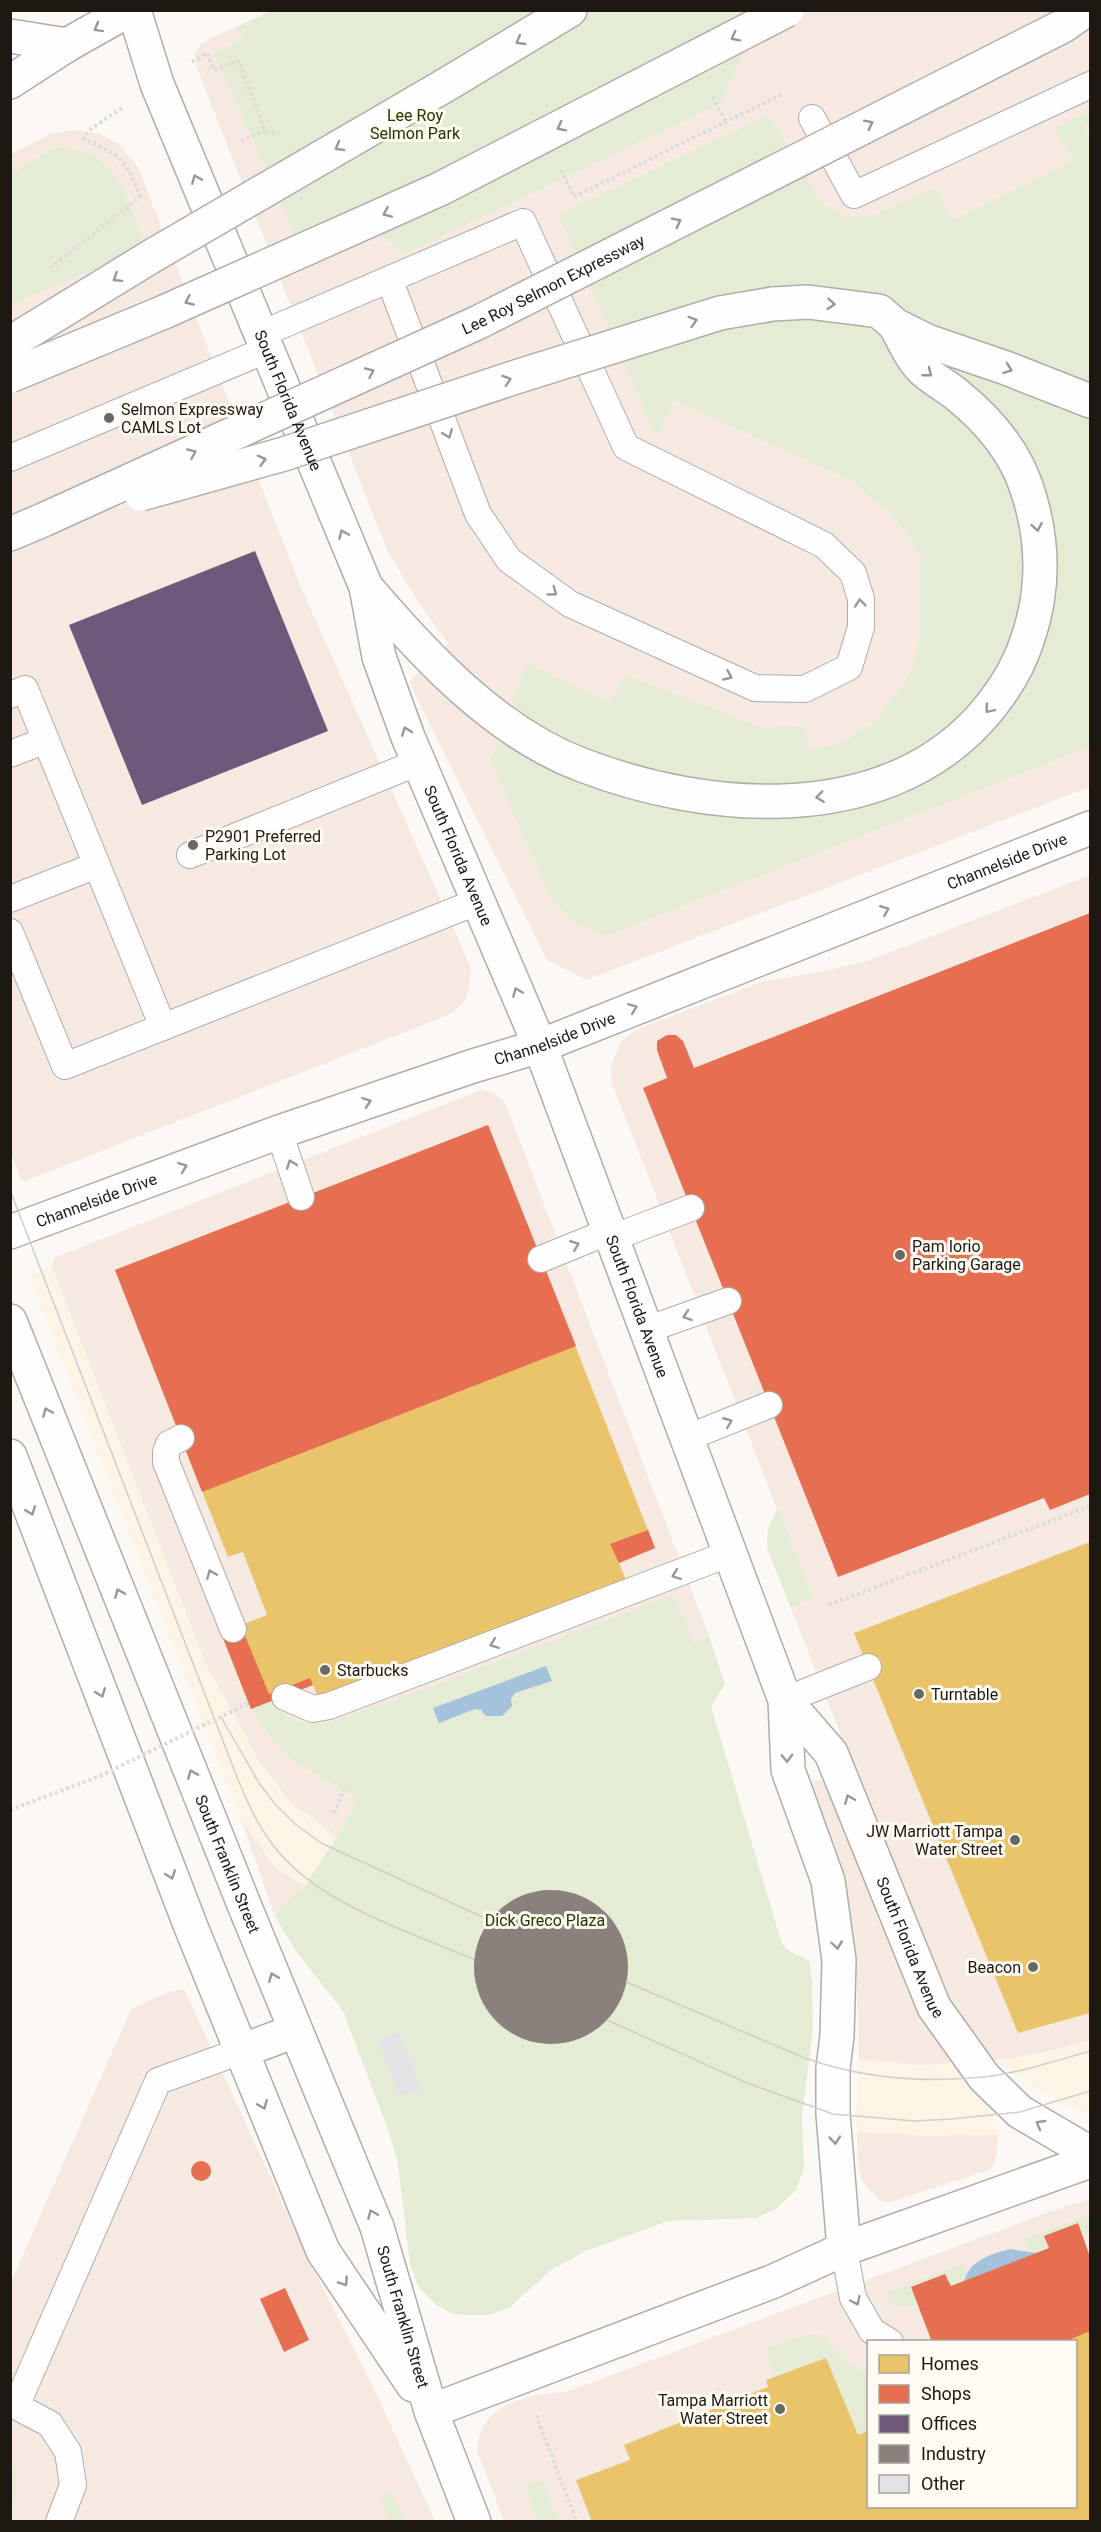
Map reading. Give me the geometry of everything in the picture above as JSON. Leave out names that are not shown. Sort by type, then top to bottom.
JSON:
[{"type":"main road","points":[[10,82],[67,45],[131,10]]},
{"type":"main road","name":"South Florida Avenue","points":[[131,10],[157,84],[366,587],[379,657],[419,762],[540,1046],[785,1700],[788,1770],[828,1881],[839,1960],[833,2114],[844,2249]]},
{"type":"main road","points":[[10,343],[152,256],[570,10]]},
{"type":"main road","points":[[10,376],[164,312],[440,189],[787,10]]},
{"type":"main road","name":"Lee Roy Selmon Expressway","points":[[10,534],[479,322],[1063,26],[1086,10]]},
{"type":"main road","points":[[10,36],[67,45]]},
{"type":"main road","points":[[43,520],[284,454],[499,382],[720,313],[773,304],[808,302],[879,311],[895,325],[927,341],[1006,368],[1090,401]]},
{"type":"main road","points":[[366,587],[408,635],[457,685],[479,702],[540,743],[578,764],[617,777],[692,796],[778,800],[817,798],[855,791],[888,782],[920,767],[968,731],[990,708],[1010,681],[1022,656],[1039,599],[1040,541],[1026,484],[1013,456],[999,435],[957,395],[921,368],[895,325]]},
{"type":"main road","name":"Channelside Drive","points":[[10,1232],[279,1132],[473,1066],[540,1046],[1090,828]]},
{"type":"main road","name":"South Franklin Street","points":[[10,1321],[377,2227],[430,2411],[474,2522]]},
{"type":"main road","name":"South Franklin Street","points":[[10,1456],[241,2051],[323,2252],[430,2411]]},
{"type":"main road","name":"South Florida Avenue","points":[[785,1700],[831,1753],[934,2007],[984,2077],[1020,2112],[1090,2153]]},
{"type":"main road","points":[[241,2051],[296,2031]]},
{"type":"main road","points":[[430,2411],[774,2281],[844,2249],[1090,2161]]},
{"type":"lane","points":[[812,118],[854,195],[1090,86]]},
{"type":"lane","points":[[10,458],[263,343],[390,281],[524,222],[626,447],[824,545],[853,573],[861,600],[861,627],[849,667],[805,689],[756,688],[570,604],[509,560],[478,514],[390,281]]},
{"type":"lane","points":[[10,695],[25,689],[163,1027]]},
{"type":"lane","points":[[10,754],[46,740]]},
{"type":"lane","points":[[190,855],[419,762]]},
{"type":"lane","points":[[10,899],[97,865]]},
{"type":"lane","points":[[10,932],[65,1066],[479,901]]},
{"type":"lane","points":[[279,1132],[302,1197]]},
{"type":"lane","points":[[541,1259],[691,1208]]},
{"type":"lane","points":[[646,1330],[728,1301]]},
{"type":"lane","points":[[687,1438],[769,1405]]},
{"type":"lane","points":[[181,1438],[169,1444],[166,1462],[233,1629]]},
{"type":"lane","points":[[285,1696],[313,1709],[329,1706],[731,1553]]},
{"type":"lane","points":[[785,1700],[868,1667]]},
{"type":"lane","points":[[59,2522],[74,2485],[68,2452],[50,2424],[14,2403],[158,2081],[241,2051]]},
{"type":"lane","points":[[844,2249],[853,2298],[873,2331],[887,2340]]},
{"type":"path","points":[[561,170],[574,197],[784,93]]},
{"type":"path","points":[[713,96],[726,122]]},
{"type":"path","points":[[48,270],[140,197],[132,173],[114,152],[84,139],[88,131]]},
{"type":"path","points":[[241,141],[265,131]]},
{"type":"path","points":[[829,1605],[1090,1506]]},
{"type":"path","points":[[10,1810],[99,1776],[249,1702]]},
{"type":"path","points":[[334,1813],[344,1790]]},
{"type":"path","points":[[536,2415],[577,2522]]},
{"type":"shaded area","points":[[271,11],[1090,11],[1090,787],[586,980],[547,960],[409,682],[448,643],[422,608],[388,552],[196,66],[195,54],[200,46],[209,39]]},
{"type":"shaded area","points":[[73,130],[100,134],[120,145],[138,167],[297,578],[471,968],[469,988],[464,1002],[451,1014],[25,1181],[21,1179],[11,1153],[11,154],[51,134]]},
{"type":"shaded area","points":[[1090,875],[1090,2040],[1046,2052],[994,2061],[947,2004],[767,1548],[768,1528],[777,1509],[612,1083],[611,1066],[621,1042],[637,1029],[761,982],[815,973],[870,960]]},
{"type":"shaded area","points":[[481,1090],[493,1093],[503,1101],[508,1110],[709,1636],[329,1781],[360,1800],[354,1805],[337,1837],[290,1802],[259,1761],[204,1660],[52,1267],[54,1258]]},
{"type":"shaded area","points":[[52,1267],[204,1660],[259,1761],[290,1802],[337,1837],[496,1913],[305,1886],[275,1867],[241,1819],[29,1276]]},
{"type":"shaded area","points":[[814,1780],[825,1782],[924,2013],[943,2048],[983,2100],[998,2135],[996,2157],[991,2169],[888,2203],[879,2200],[861,2180],[857,2153],[859,2041],[854,1931],[832,1849],[810,1786]]},
{"type":"shaded area","points":[[241,1819],[275,1867],[305,1886],[287,1900],[275,1916]]},
{"type":"shaded area","points":[[184,1989],[306,2254],[381,2404],[435,2521],[11,2522],[11,2282],[131,2009],[169,1992]]},
{"type":"shaded area","points":[[1090,2040],[1090,2113],[1064,2105],[994,2061],[1046,2052]]},
{"type":"shaded area","points":[[859,2059],[918,2065],[955,2063],[983,2100],[998,2135],[927,2136],[858,2132]]},
{"type":"shaded area","points":[[1090,2199],[1090,2521],[504,2521],[477,2451],[479,2436],[487,2420],[512,2402],[537,2395],[569,2391],[1049,2212]]},
{"type":"green space","name":"Lee Roy Selmon Park","points":[[271,11],[763,11],[721,103],[406,253],[350,216],[297,238],[214,54],[244,40],[238,27]]},
{"type":"green space","points":[[1090,111],[1090,122],[1083,126],[1090,142],[1090,746],[605,936],[569,919],[551,898],[491,761],[527,663],[609,703],[626,675],[761,728],[802,726],[811,751],[843,742],[873,723],[906,683],[917,656],[920,627],[919,555],[907,532],[886,509],[849,479],[674,400],[657,438],[559,215],[768,115],[822,203],[845,217],[875,215],[936,188],[952,221],[1074,161],[1055,128]]},
{"type":"green space","points":[[57,147],[91,155],[110,169],[123,189],[145,248],[11,304],[10,174]]},
{"type":"green space","points":[[778,1509],[813,1598],[791,1607],[767,1548],[768,1528]]},
{"type":"green space","name":"Dick Greco Plaza","points":[[674,1595],[693,1642],[709,1636],[725,1684],[711,1706],[782,1944],[789,1951],[809,1961],[812,1981],[813,2030],[802,2116],[804,2169],[796,2190],[776,2209],[756,2218],[668,2221],[586,2251],[551,2270],[509,2308],[488,2315],[451,2313],[438,2306],[418,2286],[410,2264],[398,2164],[389,2132],[343,2011],[295,1950],[275,1916],[287,1900],[305,1886],[359,1800],[290,1758],[266,1731],[251,1709],[275,1700],[285,1716],[301,1723],[328,1723],[410,1695]]},
{"type":"green space","points":[[1090,2215],[1090,2233],[1082,2236],[1077,2223],[1044,2236],[1049,2248],[1037,2253],[1028,2250],[1024,2239]]},
{"type":"green space","points":[[964,2263],[967,2271],[964,2281],[951,2286],[945,2274],[912,2287],[917,2303],[903,2308],[891,2304],[887,2293]]},
{"type":"green space","points":[[812,2334],[821,2334],[846,2361],[867,2375],[867,2431],[858,2435],[826,2358],[775,2376],[764,2349]]},
{"type":"green space","points":[[11,2459],[16,2471],[17,2482],[11,2506]]},
{"type":"green space","points":[[542,2480],[558,2521],[538,2521],[525,2486]]},
{"type":"green space","points":[[390,2492],[405,2521],[389,2521],[380,2497]]},
{"type":"water","points":[[546,1666],[552,1681],[515,1693],[511,1699],[512,1706],[502,1716],[486,1716],[481,1710],[475,1709],[439,1723],[433,1708]]},
{"type":"water","points":[[1010,2249],[1037,2253],[964,2281],[976,2263]]},
{"type":"building: Homes","points":[[488,1125],[655,1548],[619,1563],[626,1580],[318,1697],[313,1685],[251,1709],[221,1633],[267,1615],[243,1552],[228,1557],[115,1270]]},
{"type":"building: Homes","name":"JW Marriott Tampa Water Street","points":[[1090,1542],[1090,2013],[1018,2033],[854,1633]]},
{"type":"building: Homes","name":"Tampa Marriott Water Street","points":[[1090,2331],[1090,2522],[592,2522],[576,2480],[630,2460],[624,2445],[768,2387],[766,2380],[826,2358],[858,2435],[867,2431],[867,2508],[1077,2508],[1077,2340],[1067,2340]]},
{"type":"building: Shops","name":"Pam Iorio Parking Garage","points":[[1090,913],[1090,1494],[1050,1510],[1044,1498],[838,1577],[643,1088],[667,1078],[657,1050],[657,1041],[667,1035],[676,1035],[683,1041],[694,1068]]},
{"type":"building: Shops","points":[[488,1125],[576,1346],[202,1492],[115,1270]]},
{"type":"building: Shops","points":[[648,1530],[655,1548],[619,1563],[610,1544]]},
{"type":"building: Shops","points":[[241,1626],[269,1694],[310,1678],[313,1685],[251,1709],[221,1633]]},
{"type":"building: Shops","points":[[201,2161],[208,2164],[211,2171],[208,2178],[201,2181],[194,2178],[191,2171],[194,2164]]},
{"type":"building: Shops","points":[[1078,2223],[1090,2257],[1090,2331],[1069,2340],[931,2340],[911,2287],[945,2274],[951,2286],[1049,2248],[1044,2236]]},
{"type":"building: Shops","points":[[285,2288],[309,2340],[284,2352],[260,2299]]},
{"type":"building: Offices","points":[[255,551],[328,731],[142,805],[69,625]]},
{"type":"building: Industry","name":"Dick Greco Plaza","points":[[551,1890],[580,1896],[594,1903],[605,1913],[615,1924],[622,1938],[628,1967],[622,1996],[615,2010],[605,2021],[594,2031],[580,2038],[551,2044],[522,2038],[508,2031],[497,2021],[487,2010],[480,1996],[474,1967],[480,1938],[487,1924],[497,1913],[508,1903],[522,1896]]},
{"type":"building: Other","points":[[398,2032],[421,2088],[400,2096],[378,2041]]},
{"type":"tram line","points":[[10,1190],[235,1772],[261,1828],[292,1866],[338,1900],[365,1914],[473,1959]]},
{"type":"tram line","points":[[221,1717],[259,1783],[275,1804],[295,1824],[321,1843],[489,1920]]},
{"type":"tram line","points":[[626,1982],[805,2058],[870,2074],[915,2079],[983,2077],[1023,2070],[1090,2051]]},
{"type":"tram line","points":[[607,2020],[747,2083],[833,2114],[915,2121],[951,2119],[1020,2112],[1090,2091]]},
{"type":"place","name":"Selmon Expressway CAMLS Lot","points":[[109,418]]},
{"type":"place","name":"P2901 Preferred Parking Lot","points":[[193,845]]},
{"type":"place","name":"Pam Iorio Parking Garage","points":[[900,1255]]},
{"type":"place","name":"Starbucks","points":[[325,1670]]},
{"type":"place","name":"Turntable","points":[[919,1694]]},
{"type":"place","name":"JW Marriott Tampa Water Street","points":[[1015,1840]]},
{"type":"place","name":"Beacon","points":[[1033,1967]]},
{"type":"place","name":"Tampa Marriott Water Street","points":[[780,2409]]}]
